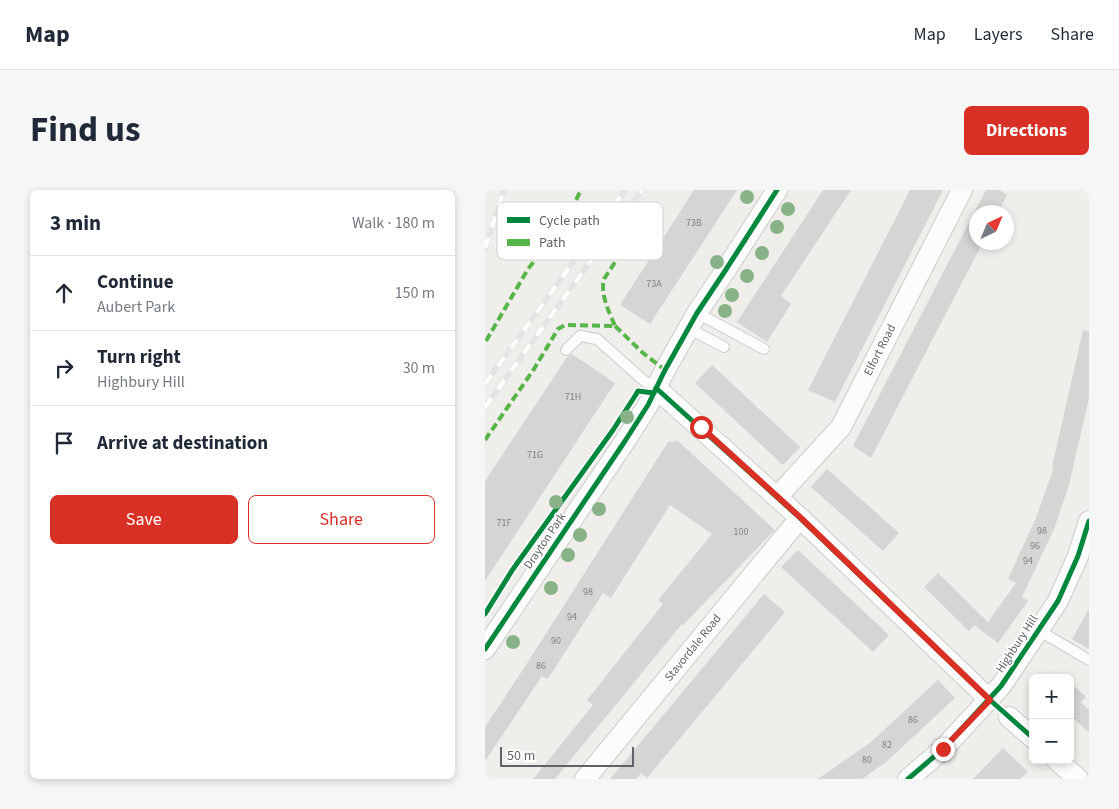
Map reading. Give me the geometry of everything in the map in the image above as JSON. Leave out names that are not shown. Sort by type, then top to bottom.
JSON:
[{"type":"street","name":"Drayton Park","points":[[485,649],[625,441],[648,404],[693,320],[777,190]]},
{"type":"street","name":"Elfort Road","points":[[778,496],[841,427],[962,190]]},
{"type":"street","points":[[656,388],[778,496],[990,700]]},
{"type":"street","name":"Stavordale Road","points":[[585,779],[801,518]]},
{"type":"street","name":"Highbury Hill","points":[[909,779],[943,749],[1001,686],[1058,601],[1089,521]]},
{"type":"street","points":[[1009,718],[1029,735]]},
{"type":"street","points":[[1061,764],[1078,779]]},
{"type":"lane","points":[[693,320],[723,348]]},
{"type":"lane","points":[[693,320],[764,349]]},
{"type":"lane","points":[[566,350],[581,336],[597,339],[643,380],[656,388]]},
{"type":"lane","points":[[1038,630],[1089,660]]},
{"type":"building","points":[[694,190],[737,190],[650,324],[620,305],[649,260],[663,260],[663,238]]},
{"type":"building","points":[[823,190],[851,190],[781,296],[791,304],[767,342],[737,322]]},
{"type":"building","points":[[910,190],[943,190],[835,402],[808,390]]},
{"type":"building","points":[[986,190],[1000,190],[1007,195],[1002,205],[978,205]]},
{"type":"building","points":[[969,223],[969,250],[979,250],[871,458],[853,446]]},
{"type":"building","points":[[1083,330],[1089,331],[1089,398],[1069,485],[1054,529],[1022,597],[1028,601],[998,643],[974,625],[969,631],[924,587],[938,573],[988,622],[1016,583],[1008,579],[1036,518],[1054,467],[1052,467]]},
{"type":"building","points":[[572,354],[615,383],[485,581],[485,481],[567,357]]},
{"type":"building","points":[[712,365],[800,447],[783,465],[695,383]]},
{"type":"building","points":[[678,441],[775,530],[682,624],[555,779],[533,779],[593,705],[587,700],[663,604],[658,600],[712,534],[670,505],[611,598],[603,593],[548,679],[542,676],[485,761],[485,727],[668,442]]},
{"type":"building","points":[[827,469],[899,533],[883,551],[811,487]]},
{"type":"building","points":[[798,550],[889,635],[873,652],[781,567]]},
{"type":"building","points":[[764,594],[785,612],[647,778],[641,773],[636,779],[610,779]]},
{"type":"building","points":[[1089,609],[1089,649],[1072,639]]},
{"type":"building","points":[[938,680],[955,698],[886,762],[862,779],[818,779],[871,742]]},
{"type":"building","points":[[1074,686],[1086,697],[1081,702],[1089,710],[1089,733],[1074,719]]},
{"type":"building","points":[[1003,748],[1028,772],[1020,779],[973,779]]},
{"type":"railway","points":[[500,202],[504,190]]},
{"type":"railway","points":[[616,202],[625,190]]},
{"type":"railway","points":[[633,202],[642,190]]},
{"type":"railway","points":[[485,248],[497,211]]},
{"type":"railway","points":[[485,384],[574,260]]},
{"type":"railway","points":[[485,407],[591,260]]},
{"type":"marked path","points":[[575,202],[581,190]]},
{"type":"marked path","points":[[486,341],[535,260]]},
{"type":"marked path","points":[[485,440],[534,369],[558,329],[565,325],[615,326],[604,297],[603,285],[604,279],[616,260]]},
{"type":"marked path","points":[[615,326],[643,353],[665,370]]},
{"type":"cycle path","points":[[485,649],[648,405],[697,313],[777,190]]},
{"type":"cycle path","points":[[656,388],[800,518],[990,700],[1029,734]]},
{"type":"cycle path","points":[[485,614],[513,569],[613,430],[638,391],[654,393]]},
{"type":"cycle path","points":[[908,779],[943,749],[1001,686],[1058,601],[1078,556],[1089,521]]},
{"type":"route","points":[[701,427],[801,518],[990,700],[943,749]]}]
